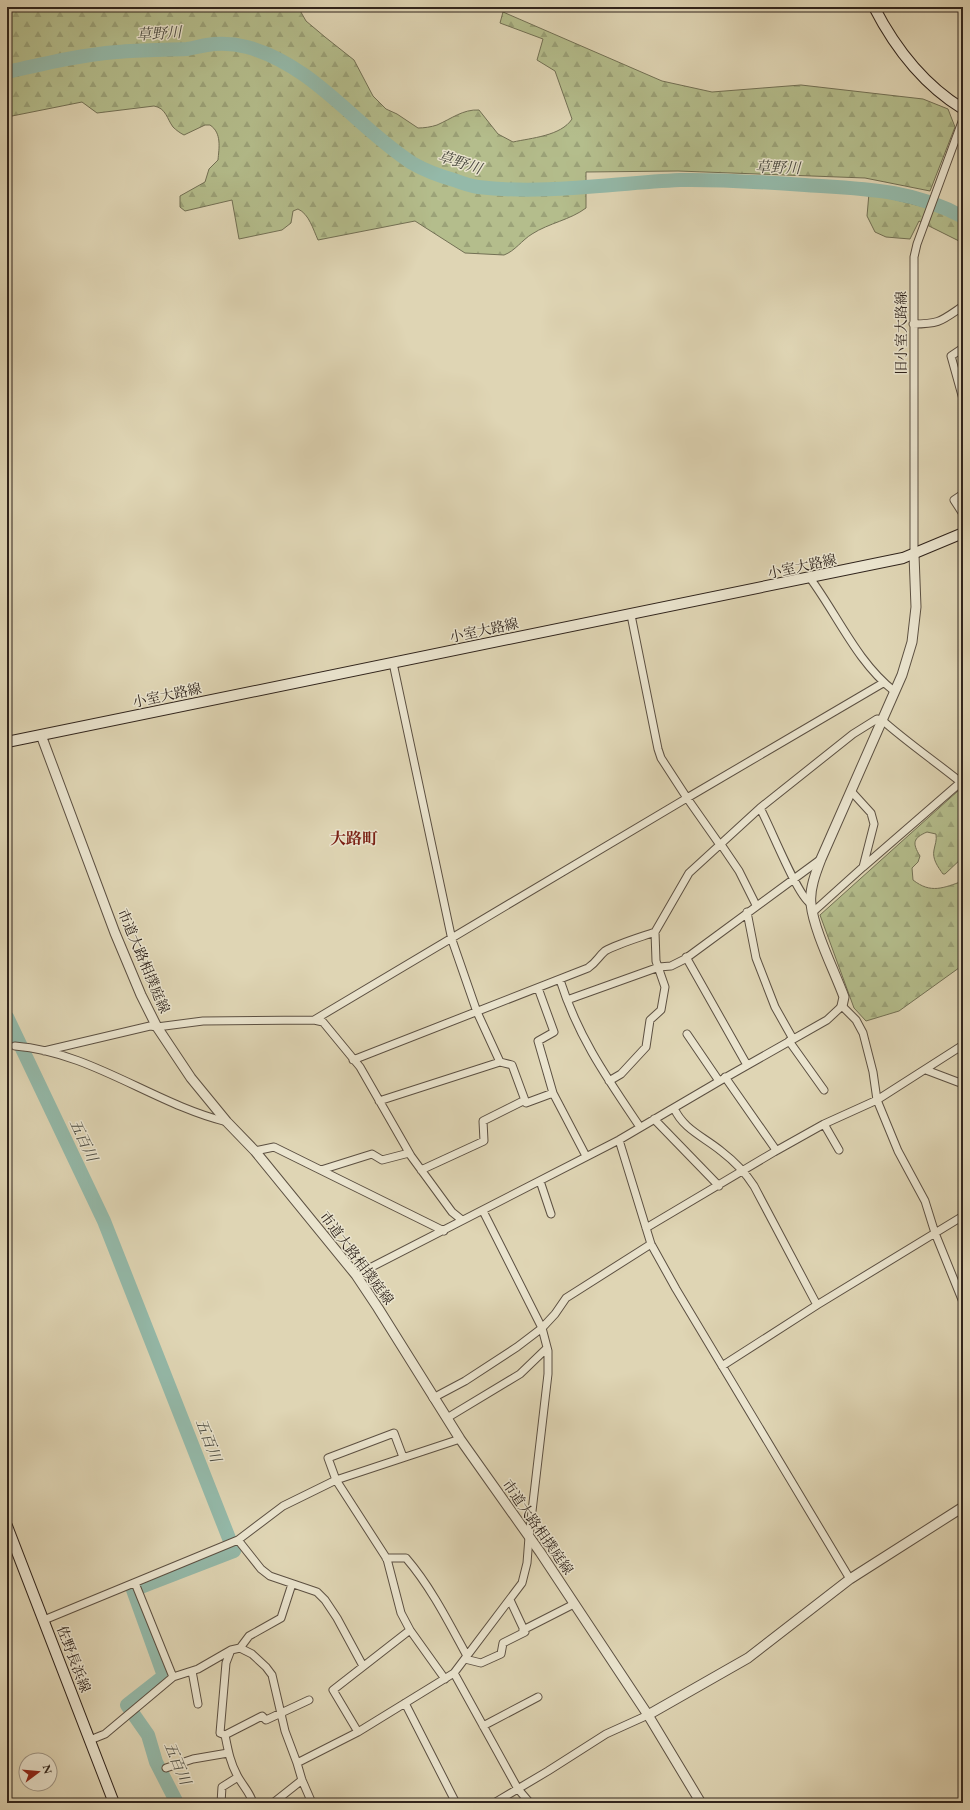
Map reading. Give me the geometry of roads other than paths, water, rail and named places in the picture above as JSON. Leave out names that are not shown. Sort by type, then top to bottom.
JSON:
[{"type":"main road","points":[[874,7],[887,34],[905,57],[928,83],[946,99],[963,110]]},
{"type":"main road","name":"小室大路線","points":[[7,742],[810,578],[914,555],[963,533]]},
{"type":"main road","name":"佐野長浜線","points":[[7,1526],[114,1803]]},
{"type":"street","name":"旧小室大路線","points":[[914,555],[914,257],[917,244],[963,120]]},
{"type":"street","points":[[913,324],[934,324],[940,322],[963,306]]},
{"type":"street","points":[[963,348],[951,356],[963,398]]},
{"type":"street","points":[[963,494],[954,500],[963,514]]},
{"type":"street","points":[[811,907],[813,883],[821,859],[902,675],[912,642],[916,607],[914,555]]},
{"type":"street","points":[[810,578],[861,656],[883,683],[894,691]]},
{"type":"street","points":[[630,615],[658,749],[687,798],[739,871],[756,905]]},
{"type":"street","points":[[393,663],[452,940],[477,1012],[500,1062]]},
{"type":"street","points":[[314,1020],[452,940],[687,798],[883,683]]},
{"type":"street","points":[[609,1081],[621,1074],[646,1047],[650,1020],[660,1010],[665,987],[656,961],[655,932],[688,873],[760,808],[853,734],[877,719],[882,720],[909,744],[939,764],[962,783],[863,867],[811,907]]},
{"type":"street","name":"市道大路相撲庭線","points":[[41,735],[115,933],[141,995],[157,1027],[192,1078],[227,1122],[255,1151],[356,1276],[378,1308],[460,1439],[529,1537],[648,1715],[701,1803]]},
{"type":"street","points":[[851,791],[871,813],[874,824],[863,867]]},
{"type":"street","points":[[356,1276],[619,1140],[722,1079],[827,1020],[842,1006],[844,997],[818,931],[811,907],[793,878],[768,822],[760,808]]},
{"type":"street","points":[[566,1000],[659,967],[671,966],[686,957],[821,859]]},
{"type":"street","points":[[747,912],[756,958],[775,1007],[791,1040],[824,1090]]},
{"type":"street","points":[[353,1060],[560,980],[588,968],[597,962],[600,956],[607,950],[655,932]]},
{"type":"street","points":[[686,957],[747,1065]]},
{"type":"street","points":[[560,980],[572,1016],[595,1060],[640,1127]]},
{"type":"street","points":[[538,988],[554,1032],[538,1041],[553,1093],[586,1156]]},
{"type":"street","points":[[842,1006],[856,1020],[863,1033],[873,1072],[877,1100],[898,1151],[925,1201],[963,1302]]},
{"type":"street","points":[[44,1050],[150,1026],[157,1027],[203,1021],[314,1020],[323,1022],[360,1067],[409,1153],[452,1212],[462,1220]]},
{"type":"street","points":[[687,1034],[776,1150]]},
{"type":"street","points":[[646,1228],[744,1171],[776,1150],[824,1124],[877,1100],[963,1045]]},
{"type":"street","points":[[15,1046],[44,1050],[84,1062],[204,1116],[227,1122]]},
{"type":"street","points":[[379,1101],[500,1062],[512,1065],[526,1103],[553,1093]]},
{"type":"street","points":[[926,1070],[963,1084]]},
{"type":"street","points":[[421,1170],[484,1140],[483,1121],[525,1100]]},
{"type":"street","points":[[674,1108],[678,1118],[693,1132],[720,1150],[744,1171],[754,1186],[817,1305]]},
{"type":"street","points":[[654,1119],[719,1186]]},
{"type":"street","points":[[824,1124],[839,1150]]},
{"type":"street","points":[[619,1140],[641,1216],[651,1244],[722,1366],[850,1579]]},
{"type":"street","points":[[255,1151],[274,1147],[444,1231]]},
{"type":"street","points":[[321,1170],[372,1154],[382,1160],[409,1153]]},
{"type":"street","points":[[540,1181],[552,1214]]},
{"type":"street","points":[[297,1763],[358,1732],[454,1674],[522,1583],[527,1563],[548,1374],[548,1348],[542,1328],[483,1211]]},
{"type":"street","points":[[722,1366],[817,1305],[963,1216]]},
{"type":"street","points":[[433,1398],[465,1381],[517,1347],[542,1328],[555,1314],[566,1298],[651,1244]]},
{"type":"street","points":[[447,1418],[520,1374],[548,1348]]},
{"type":"street","points":[[402,1457],[394,1433],[328,1458],[336,1480],[386,1558],[401,1612],[410,1630],[445,1679]]},
{"type":"street","points":[[44,1620],[237,1540],[283,1506],[336,1480],[460,1439]]},
{"type":"street","points":[[494,1803],[606,1734],[648,1715],[748,1658],[850,1579],[963,1507]]},
{"type":"street","points":[[237,1540],[261,1569],[270,1576],[317,1592],[325,1600],[337,1618],[363,1666]]},
{"type":"street","points":[[386,1558],[406,1558],[435,1598],[466,1658],[482,1663],[501,1654],[503,1644],[525,1632],[510,1600]]},
{"type":"street","points":[[135,1583],[173,1677]]},
{"type":"street","points":[[240,1648],[248,1636],[281,1618],[292,1584]]},
{"type":"street","points":[[523,1630],[574,1604]]},
{"type":"street","points":[[358,1732],[333,1690],[410,1630]]},
{"type":"street","points":[[90,1740],[105,1734],[173,1677],[192,1671],[231,1650],[240,1648],[252,1654],[272,1675],[285,1731],[302,1780],[312,1803]]},
{"type":"street","points":[[225,1735],[220,1733],[226,1663],[231,1650]]},
{"type":"street","points":[[192,1671],[198,1704]]},
{"type":"street","points":[[454,1674],[518,1789],[530,1803]]},
{"type":"street","points":[[483,1726],[538,1697]]},
{"type":"street","points":[[225,1735],[262,1716],[266,1720],[309,1700]]},
{"type":"street","points":[[405,1703],[456,1803]]},
{"type":"street","points":[[225,1735],[230,1761],[238,1777],[251,1796],[253,1803]]},
{"type":"street","points":[[166,1768],[193,1759],[228,1753]]},
{"type":"street","points":[[221,1803],[222,1787],[238,1777]]},
{"type":"street","points":[[273,1803],[302,1780]]},
{"type":"waterway","name":"草野川","points":[[7,72],[103,53],[187,49],[217,44],[238,45],[271,56],[314,82],[372,132],[412,163],[432,173],[472,186],[528,190],[579,188],[680,180],[768,183],[894,193],[929,202],[963,217]]},
{"type":"waterway","name":"五百川","points":[[7,1017],[104,1221],[234,1551],[133,1590],[164,1676],[127,1705],[148,1735],[156,1762],[177,1803]]},
{"type":"district","name":"大路町","points":[[354,838]]}]
